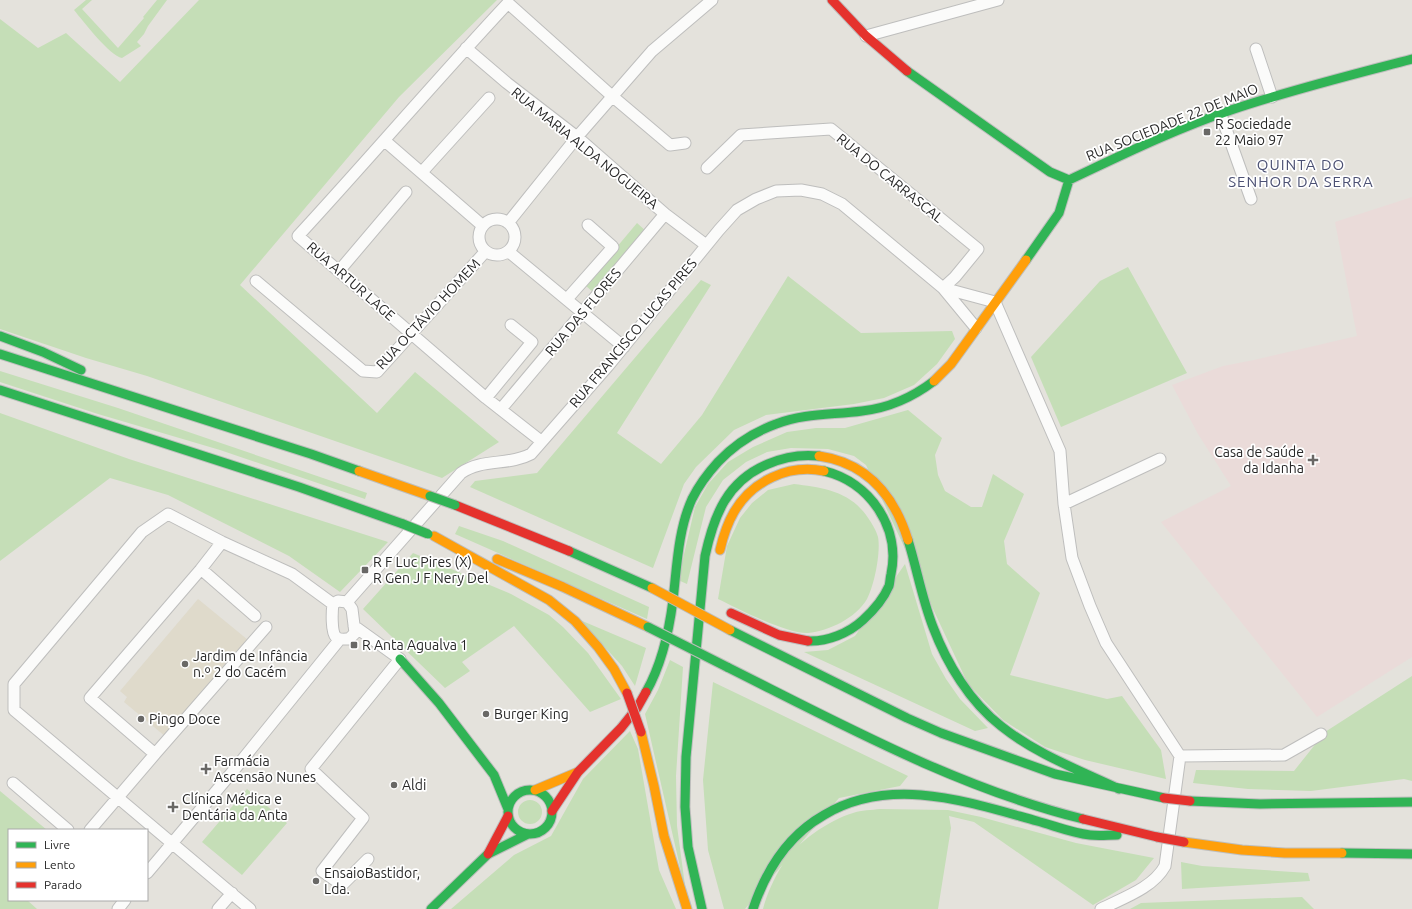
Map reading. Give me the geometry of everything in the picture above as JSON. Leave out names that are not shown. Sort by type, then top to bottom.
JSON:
[{"type":"main road","points":[[552,811],[578,772],[615,735],[630,717],[644,696],[658,668],[664,652],[669,628],[681,531],[685,514],[693,497],[710,470],[737,444],[771,425],[809,415],[855,412],[892,404],[909,397],[935,381],[951,364],[1059,213],[1069,180],[1050,172],[902,67],[866,36],[832,0]]},
{"type":"main road","name":"RUA SOCIEDADE 22 DE MAIO","points":[[1069,180],[1131,150],[1220,115],[1272,97],[1412,59]]},
{"type":"main road","points":[[0,336],[43,352],[138,398]]},
{"type":"main road","points":[[0,354],[311,454],[455,505],[581,556],[652,588],[681,602],[730,630],[907,718],[942,733],[1056,774],[1119,789],[1190,802],[1260,804],[1412,802]]},
{"type":"main road","points":[[0,390],[299,487],[516,566],[648,627],[872,739],[926,764],[972,783],[1059,813],[1154,836],[1184,842],[1242,850],[1284,853],[1412,854]]},
{"type":"main road","points":[[702,909],[688,847],[685,782],[686,757],[705,556],[713,523],[725,498],[745,476],[773,461],[788,457],[806,455],[834,458],[862,471],[874,481],[883,490],[900,516],[912,549],[924,603],[936,637],[955,673],[968,692],[1000,726],[1027,744],[1119,789]]},
{"type":"main road","points":[[718,556],[725,530],[732,513],[742,499],[755,486],[770,478],[785,472],[803,469],[820,470],[836,474],[850,480],[860,487],[878,506],[891,533],[894,548],[894,563],[888,586],[882,600],[864,621],[850,631],[811,641],[797,639],[778,634],[727,613]]},
{"type":"main road","points":[[431,535],[549,600],[575,621],[598,647],[614,669],[627,693],[641,732],[664,836],[687,909]]},
{"type":"main road","points":[[681,602],[711,610],[710,626]]},
{"type":"main road","points":[[706,665],[708,649]]},
{"type":"main road","points":[[400,659],[459,728],[494,775],[511,822],[515,828],[528,834]]},
{"type":"main road","points":[[488,854],[514,796],[520,792],[531,790],[578,772]]},
{"type":"main road","points":[[431,909],[488,854],[528,834],[543,830],[552,818],[551,804],[542,792],[531,790],[494,775]]},
{"type":"main road","points":[[754,909],[763,880],[789,841],[818,817],[852,801],[869,796],[908,793],[932,796],[975,805],[1090,835],[1154,836]]},
{"type":"street","points":[[508,223],[577,138],[652,50],[712,0]]},
{"type":"street","points":[[866,36],[998,0]]},
{"type":"street","name":"RUA ARTUR LAGE","points":[[541,441],[486,398],[298,236],[508,3],[612,96]]},
{"type":"street","name":"RUA MARIA ALDA NOGUEIRA","points":[[466,48],[506,84],[577,138],[665,214],[706,245]]},
{"type":"street","points":[[1256,49],[1272,97]]},
{"type":"street","points":[[612,96],[670,145],[685,143]]},
{"type":"street","points":[[422,172],[490,98]]},
{"type":"street","points":[[1220,115],[1251,199]]},
{"type":"street","name":"RUA DO CARRASCAL","points":[[707,168],[741,135],[832,129],[978,249],[955,277],[943,288]]},
{"type":"street","points":[[385,141],[483,226],[488,221],[494,219],[503,219],[512,226],[515,231],[516,238],[513,247],[509,252],[624,347]]},
{"type":"street","name":"RUA FRANCISCO LUCAS PIRES","points":[[347,602],[467,468],[477,464],[514,461],[531,454],[624,347],[706,245],[737,210],[756,199],[776,191],[801,190],[822,194],[842,204],[943,288],[976,328]]},
{"type":"street","points":[[339,271],[406,192]]},
{"type":"street","name":"RUA DAS FLORES","points":[[501,409],[665,214]]},
{"type":"street","points":[[567,299],[613,247],[588,225]]},
{"type":"street","name":"RUA OCTÁVIO HOMEM","points":[[483,226],[479,232],[479,240],[485,252],[497,256],[509,252]]},
{"type":"street","name":"RUA OCTÁVIO HOMEM","points":[[256,281],[363,371],[377,372],[485,252]]},
{"type":"street","name":"RUA FRANCISCO LUCAS PIRES","points":[[943,288],[996,302]]},
{"type":"street","points":[[996,302],[1060,451],[1064,504],[1072,558],[1090,606],[1106,643],[1180,756],[1166,860],[1162,870],[1159,875],[1147,885],[1101,909]]},
{"type":"street","points":[[486,398],[532,342],[511,325]]},
{"type":"street","points":[[1064,504],[1160,458]]},
{"type":"street","points":[[250,909],[14,710],[14,684],[142,532],[168,514],[222,542],[292,574],[333,604]]},
{"type":"street","points":[[155,754],[90,698],[201,569],[222,542]]},
{"type":"street","points":[[201,569],[255,616]]},
{"type":"street","points":[[338,601],[347,602],[352,609],[355,632],[349,639],[340,639],[336,637],[334,632],[332,610],[333,604],[338,601]]},
{"type":"street","points":[[354,626],[400,659],[311,769],[363,818],[322,871],[342,885],[368,859]]},
{"type":"street","points":[[91,829],[266,627]]},
{"type":"street","points":[[148,872],[234,770],[340,639]]},
{"type":"street","points":[[1180,756],[1284,755],[1321,734]]},
{"type":"street","points":[[13,783],[67,829]]},
{"type":"street","points":[[218,909],[232,893]]},
{"type":"street","points":[[118,909],[124,901]]},
{"type":"shaded area","name":"Casa de Saúde da Idanha","points":[[1412,197],[1412,657],[1317,717],[1161,522],[1231,486],[1198,434],[1172,385],[1223,366],[1357,336],[1335,222]]},
{"type":"shaded area","name":"Jardim de Infância n.º 2 do Cacém","points":[[198,599],[248,640],[166,737],[124,702],[127,697],[120,691]]},
{"type":"green space","points":[[86,0],[92,0],[82,9],[118,48],[144,18],[143,17],[157,0],[167,0],[137,42],[141,46],[122,58],[117,56],[104,45],[74,10]]},
{"type":"green space","points":[[199,0],[497,0],[399,97],[240,285],[377,413],[415,372],[499,442],[442,478],[147,376],[86,358],[0,329],[0,19],[38,48],[66,33],[120,82]]},
{"type":"green space","points":[[637,223],[647,232],[594,293],[585,285]]},
{"type":"green space","points":[[1128,267],[1187,373],[1061,427],[1031,357],[1100,281]]},
{"type":"green space","points":[[788,276],[861,333],[952,331],[955,339],[937,364],[914,385],[884,398],[854,404],[766,415],[734,430],[696,467],[684,484],[653,568],[470,487],[475,481],[537,473],[701,280],[711,285],[617,433],[661,464],[702,415]]},
{"type":"green space","points":[[0,371],[118,408],[367,493],[365,499],[220,450],[98,414],[0,382]]},
{"type":"green space","points":[[908,410],[942,438],[935,455],[938,475],[945,491],[971,507],[982,507],[993,474],[1024,494],[1004,541],[1007,564],[1040,593],[1010,675],[1107,699],[1122,696],[1161,750],[1166,779],[1085,760],[1045,747],[1003,720],[968,684],[866,465],[854,456],[828,449],[791,448],[767,452],[746,462],[723,480],[706,507],[687,584],[678,580],[695,507],[708,484],[728,462],[753,447],[787,432],[816,428],[845,428]]},
{"type":"green space","points":[[0,413],[129,459],[388,542],[340,592],[289,556],[168,495],[110,478],[0,561]]},
{"type":"green space","points":[[794,484],[830,490],[847,498],[863,512],[871,522],[877,534],[879,544],[878,560],[870,593],[862,606],[849,618],[825,630],[808,633],[788,630],[718,599],[727,546],[740,518],[752,503],[768,490]]},
{"type":"green space","points":[[459,526],[503,541],[649,607],[647,619],[455,534]]},
{"type":"green space","points":[[413,553],[511,594],[549,615],[588,653],[621,699],[590,712],[514,626],[462,662],[470,671],[445,688],[363,609]]},
{"type":"green space","points":[[905,564],[932,654],[946,679],[960,699],[988,728],[975,731],[804,652],[828,650],[855,636]]},
{"type":"green space","points":[[580,620],[646,648],[635,686],[622,666]]},
{"type":"green space","points":[[670,660],[683,667],[676,776],[677,826],[686,893],[645,714],[658,690]]},
{"type":"green space","points":[[1412,676],[1412,781],[1404,779],[1311,791],[1248,789],[1193,783],[1196,770],[1294,771],[1325,732]]},
{"type":"green space","points":[[713,682],[908,776],[900,786],[839,798],[745,909],[724,909],[708,850],[703,780]]},
{"type":"green space","points":[[630,731],[638,749],[659,870],[676,909],[451,909],[514,855],[551,836],[583,779]]},
{"type":"green space","points":[[247,789],[287,823],[242,875],[202,842]]},
{"type":"green space","points":[[0,791],[46,829],[8,829],[8,901],[28,901],[37,909],[0,909]]},
{"type":"green space","points":[[530,800],[539,803],[542,812],[539,821],[530,824],[521,821],[518,812],[521,803]]},
{"type":"green space","points":[[880,809],[948,810],[981,817],[1076,843],[1154,858],[1136,880],[1093,905],[974,822],[949,816],[951,828],[938,909],[763,909],[771,886],[780,869],[789,856],[805,840],[814,833],[844,816],[859,811]]},
{"type":"green space","points":[[1181,862],[1202,866],[1308,873],[1310,881],[1182,889]]},
{"type":"green space","points":[[1302,897],[1314,909],[1130,909],[1141,903]]},
{"type":"traffic: fast","points":[[907,71],[1050,172],[1069,180],[1169,134],[1210,117],[1298,89],[1412,59]]},
{"type":"traffic: fast","points":[[1026,260],[1059,213],[1069,180]]},
{"type":"traffic: fast","points":[[0,336],[43,352],[81,370]]},
{"type":"traffic: fast","points":[[0,354],[311,454],[359,471]]},
{"type":"traffic: fast","points":[[646,692],[661,659],[667,636],[679,548],[687,511],[698,489],[718,462],[745,440],[776,424],[787,420],[808,416],[872,410],[909,397],[934,381]]},
{"type":"traffic: fast","points":[[0,390],[299,487],[403,524]]},
{"type":"traffic: fast","points":[[702,909],[688,847],[685,807],[686,757],[705,556],[718,513],[724,501],[742,480],[754,471],[780,460],[799,456],[819,456]]},
{"type":"traffic: fast","points":[[808,641],[823,640],[837,636],[851,629],[867,616],[887,591],[893,557],[891,540],[886,524],[878,509],[868,496],[855,485],[824,471]]},
{"type":"traffic: fast","points":[[430,496],[455,505]]},
{"type":"traffic: fast","points":[[403,524],[428,534]]},
{"type":"traffic: fast","points":[[908,540],[933,627],[952,668],[979,706],[1001,726],[1029,745],[1058,761],[1119,789]]},
{"type":"traffic: fast","points":[[569,551],[652,588]]},
{"type":"traffic: fast","points":[[648,627],[727,667]]},
{"type":"traffic: fast","points":[[730,630],[907,718],[941,733],[1055,774],[1164,798]]},
{"type":"traffic: fast","points":[[400,659],[439,703],[494,775],[508,809]]},
{"type":"traffic: fast","points":[[727,667],[857,732],[945,772],[1036,806],[1083,819]]},
{"type":"traffic: fast","points":[[526,790],[534,790],[546,796],[552,808],[552,812],[552,816],[546,828],[534,834],[526,834],[514,828],[508,816],[508,808],[514,796],[526,790]]},
{"type":"traffic: fast","points":[[753,909],[771,868],[799,833],[824,815],[850,803],[876,796],[903,794],[957,800],[984,806],[1077,833],[1117,835]]},
{"type":"traffic: fast","points":[[1190,801],[1260,804],[1412,802]]},
{"type":"traffic: fast","points":[[431,909],[488,854],[528,834]]},
{"type":"traffic: fast","points":[[1342,853],[1412,854]]},
{"type":"traffic: slow","points":[[934,381],[951,364],[1026,260]]},
{"type":"traffic: slow","points":[[819,456],[836,460],[851,466],[865,474],[876,484],[886,495],[895,509],[908,540]]},
{"type":"traffic: slow","points":[[720,550],[729,521],[734,512],[742,501],[761,484],[772,477],[797,470],[811,469],[824,471]]},
{"type":"traffic: slow","points":[[359,471],[430,496]]},
{"type":"traffic: slow","points":[[434,536],[549,600],[575,621],[598,647],[614,669],[627,693]]},
{"type":"traffic: slow","points":[[497,559],[563,587],[648,627]]},
{"type":"traffic: slow","points":[[652,588],[730,630]]},
{"type":"traffic: slow","points":[[641,732],[664,836],[687,909]]},
{"type":"traffic: slow","points":[[535,790],[578,772]]},
{"type":"traffic: slow","points":[[1184,842],[1242,850],[1285,853],[1342,853]]},
{"type":"traffic: jam","points":[[832,0],[866,36],[907,71]]},
{"type":"traffic: jam","points":[[455,505],[569,551]]},
{"type":"traffic: jam","points":[[731,613],[779,635],[808,641]]},
{"type":"traffic: jam","points":[[552,811],[578,772],[621,728],[637,708],[646,692]]},
{"type":"traffic: jam","points":[[627,693],[641,732]]},
{"type":"traffic: jam","points":[[1164,798],[1190,801]]},
{"type":"traffic: jam","points":[[488,854],[508,816]]},
{"type":"traffic: jam","points":[[1083,819],[1157,837]]},
{"type":"traffic: jam","points":[[1157,837],[1184,842]]},
{"type":"place","name":"R Sociedade 22 Maio 97","points":[[1207,132]]},
{"type":"place","name":"Casa de Saúde da Idanha","points":[[1313,460]]},
{"type":"place","name":"R F Luc Pires (X) R Gen J F Nery Del","points":[[365,570]]},
{"type":"place","name":"R Anta Agualva 1","points":[[354,645]]},
{"type":"place","name":"Jardim de Infância n.º 2 do Cacém","points":[[185,664]]},
{"type":"place","name":"Burger King","points":[[486,714]]},
{"type":"place","name":"Pingo Doce","points":[[141,719]]},
{"type":"place","name":"Farmácia Ascensão Nunes","points":[[206,769]]},
{"type":"place","name":"Aldi","points":[[394,785]]},
{"type":"place","name":"Clínica Médica e Dentária da Anta","points":[[173,807]]},
{"type":"place","name":"EnsaioBastidor, Lda.","points":[[316,881]]},
{"type":"district","name":"QUINTA DO SENHOR DA SERRA","points":[[1301,172]]}]
